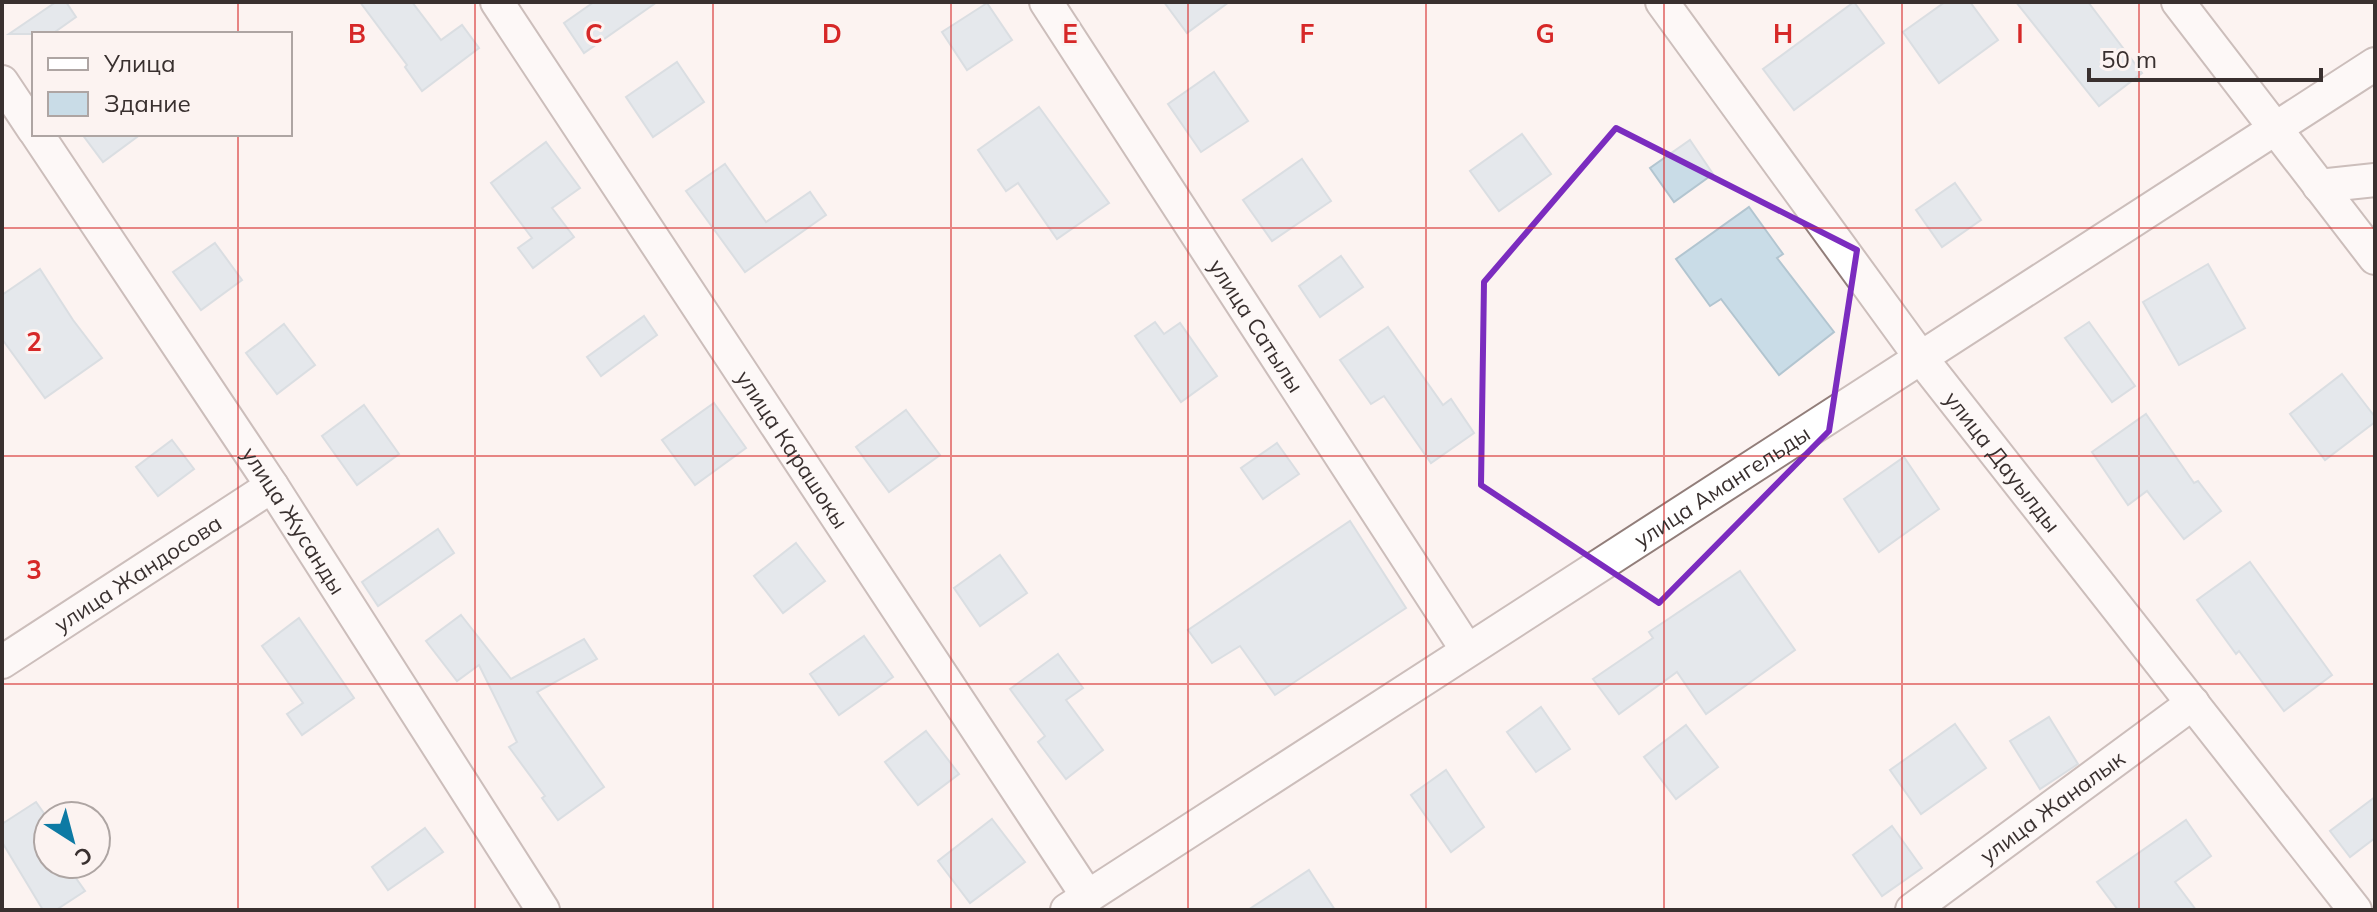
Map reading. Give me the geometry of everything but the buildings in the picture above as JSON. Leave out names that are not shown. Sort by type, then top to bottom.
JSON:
[{"type":"street","name":"улица Карашокы","points":[[497,2],[1078,903]]},
{"type":"street","name":"улица Сатылы","points":[[1046,2],[1467,650]]},
{"type":"street","name":"улица Дауылды","points":[[1662,2],[1921,358],[2355,910]]},
{"type":"street","points":[[2178,2],[2375,258]]},
{"type":"street","name":"улица Амангельды","points":[[1078,903],[2375,64]]},
{"type":"street","name":"улица Жусанды","points":[[2,82],[32,126]]},
{"type":"street","name":"улица Жусанды","points":[[39,136],[272,486],[543,910]]},
{"type":"street","points":[[2319,186],[2375,180]]},
{"type":"street","name":"улица Жандосова","points":[[2,662],[272,486]]},
{"type":"street","name":"улица Жаналык","points":[[1912,910],[2193,703]]},
{"type":"highlighted area","points":[[1616,128],[1857,250],[1829,431],[1659,603],[1481,485],[1484,282]]}]
